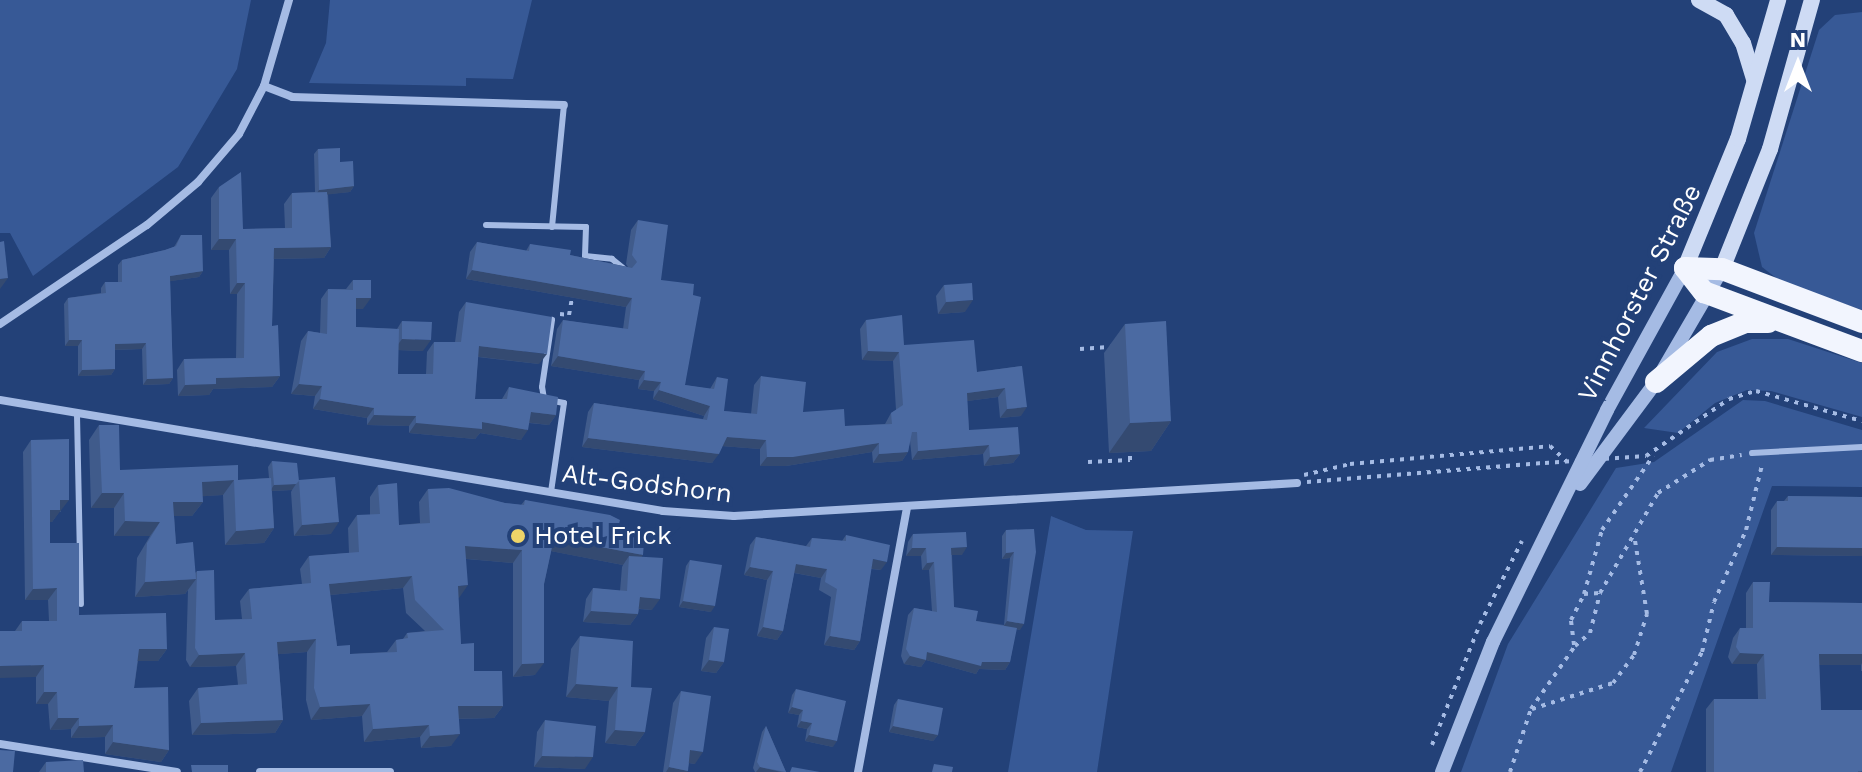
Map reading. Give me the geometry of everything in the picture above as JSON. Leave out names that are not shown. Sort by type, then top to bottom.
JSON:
[{"type":"highway","points":[[1685,268],[1722,269],[1862,322]]},
{"type":"highway","points":[[1685,268],[1704,292],[1774,322],[1862,351]]},
{"type":"highway","points":[[1656,382],[1711,336],[1745,322],[1774,322]]},
{"type":"main road","points":[[1699,0],[1726,15],[1743,43],[1754,81]]},
{"type":"main road","name":"Vinnhorster Straße","points":[[1685,268],[1738,139],[1778,0]]},
{"type":"main road","name":"Vinnhorster Straße","points":[[1722,269],[1770,149],[1812,0]]},
{"type":"street","points":[[0,324],[147,225],[198,182],[239,134],[264,86],[289,0]]},
{"type":"street","points":[[264,86],[292,97],[564,105]]},
{"type":"street","name":"Vinnhorster Straße","points":[[1442,772],[1482,667],[1607,410],[1685,268]]},
{"type":"street","name":"Vinnhorster Straße","points":[[1561,510],[1656,382],[1704,292],[1722,269]]},
{"type":"street","name":"Alt-Godshorn","points":[[0,400],[551,492],[734,516],[1297,483]]},
{"type":"street","points":[[858,772],[907,507]]},
{"type":"street","points":[[0,744],[177,772]]},
{"type":"street","points":[[260,772],[390,772]]},
{"type":"lane","points":[[552,227],[564,105]]},
{"type":"lane","points":[[486,225],[586,227],[585,256],[612,259],[625,271]]},
{"type":"lane","points":[[551,492],[564,403],[544,399],[542,387],[552,320]]},
{"type":"lane","points":[[77,415],[81,604]]},
{"type":"lane","points":[[1752,453],[1862,447]]},
{"type":"path","points":[[552,320],[553,313],[569,315],[574,287]]},
{"type":"path","points":[[1080,349],[1124,346]]},
{"type":"path","points":[[1575,646],[1571,620],[1584,594],[1602,530],[1654,454],[1729,399],[1756,391],[1862,421]]},
{"type":"path","points":[[1297,483],[1305,474],[1350,464],[1550,446],[1566,461]]},
{"type":"path","points":[[1558,475],[1573,448]]},
{"type":"path","points":[[1088,462],[1130,460],[1130,452]]},
{"type":"path","points":[[1640,772],[1702,652],[1714,602],[1746,530],[1765,452]]},
{"type":"path","points":[[1510,772],[1531,709],[1599,616],[1600,593],[1658,493],[1710,460],[1752,453]]},
{"type":"path","points":[[1297,483],[1654,454]]},
{"type":"path","points":[[1428,759],[1467,652],[1528,530]]},
{"type":"path","points":[[1531,709],[1613,683],[1634,655],[1647,614],[1634,532]]},
{"type":"path","points":[[1584,594],[1600,593]]},
{"type":"shaded area","points":[[0,0],[251,0],[237,69],[178,167],[33,276],[10,233],[0,233]]},
{"type":"shaded area","points":[[330,0],[532,0],[513,79],[466,78],[466,86],[309,83],[326,43]]},
{"type":"shaded area","points":[[1862,12],[1862,310],[1780,281],[1762,267],[1754,233],[1819,30],[1835,15]]},
{"type":"shaded area","points":[[1752,339],[1788,339],[1862,363],[1862,417],[1771,391],[1747,390],[1715,403],[1678,433],[1644,428],[1717,352]]},
{"type":"shaded area","points":[[1743,400],[1765,401],[1862,430],[1862,487],[1772,486],[1671,772],[1461,772],[1508,644],[1616,468],[1654,462]]},
{"type":"shaded area","points":[[1051,516],[1086,530],[1133,531],[1097,772],[1008,772]]},
{"type":"building","points":[[340,148],[340,162],[353,161],[354,186],[319,190],[318,149]]},
{"type":"building","points":[[241,172],[243,229],[292,228],[292,193],[327,192],[331,247],[274,248],[272,326],[278,325],[280,376],[216,378],[216,384],[185,385],[184,359],[244,358],[245,283],[237,283],[236,239],[219,239],[219,187]]},
{"type":"building","points":[[638,220],[668,225],[661,280],[694,284],[693,295],[701,297],[685,385],[714,389],[717,377],[728,379],[724,411],[757,414],[761,376],[806,382],[803,412],[844,409],[845,426],[892,424],[891,413],[903,405],[899,352],[868,351],[866,320],[902,315],[904,345],[974,340],[977,372],[1022,366],[1027,407],[1007,409],[1005,388],[967,393],[969,430],[1018,427],[1020,454],[990,457],[989,445],[918,451],[917,432],[912,432],[908,452],[879,454],[879,443],[793,457],[767,457],[766,440],[727,437],[719,454],[588,438],[594,403],[707,420],[710,406],[659,390],[661,382],[644,380],[645,371],[558,356],[563,320],[628,329],[632,298],[472,270],[477,242],[529,251],[530,244],[571,250],[570,255],[632,268],[637,262],[632,255]]},
{"type":"building","points":[[181,235],[202,235],[203,271],[170,276],[173,378],[147,379],[146,343],[115,344],[115,369],[82,370],[82,340],[69,340],[68,298],[106,293],[105,282],[122,282],[122,260],[176,246]]},
{"type":"building","points":[[4,241],[8,278],[0,279],[0,242]]},
{"type":"building","points":[[353,280],[371,280],[371,298],[356,298],[356,327],[399,329],[398,374],[433,374],[434,342],[461,342],[466,302],[552,317],[547,354],[479,346],[475,399],[507,399],[509,387],[558,397],[556,415],[531,412],[528,430],[482,422],[482,429],[416,423],[416,416],[374,415],[374,408],[320,399],[322,386],[299,384],[308,331],[327,334],[328,289],[353,290]]},
{"type":"building","points":[[972,283],[973,300],[946,302],[944,285]]},
{"type":"building","points":[[402,321],[432,322],[431,340],[402,339]]},
{"type":"building","points":[[1166,321],[1171,421],[1130,423],[1125,324]]},
{"type":"building","points":[[99,425],[119,425],[120,470],[238,465],[238,480],[271,478],[274,528],[236,531],[234,480],[202,482],[203,502],[173,502],[176,544],[193,542],[196,579],[145,582],[147,543],[160,522],[125,521],[124,493],[102,493]]},
{"type":"building","points":[[69,439],[69,500],[60,500],[60,510],[50,510],[50,543],[79,543],[79,615],[166,613],[167,649],[139,649],[134,688],[168,687],[169,750],[113,742],[113,725],[79,726],[79,718],[58,718],[57,692],[44,692],[44,665],[0,666],[0,631],[22,631],[22,621],[57,621],[57,588],[33,589],[31,440]]},
{"type":"building","points":[[272,461],[297,463],[299,481],[296,484],[274,485]]},
{"type":"building","points":[[335,477],[339,522],[302,525],[299,480]]},
{"type":"building","points":[[397,483],[399,525],[430,523],[428,489],[449,488],[505,503],[524,505],[525,500],[610,515],[620,520],[618,528],[645,529],[643,555],[554,538],[544,584],[544,663],[522,664],[522,550],[465,546],[468,585],[458,586],[461,644],[474,643],[474,671],[502,671],[503,706],[458,706],[460,734],[430,736],[429,725],[373,729],[370,704],[320,707],[314,688],[316,639],[277,642],[283,720],[201,723],[198,688],[247,684],[245,653],[199,655],[195,648],[197,571],[214,570],[215,620],[252,619],[249,589],[311,583],[309,556],[359,552],[357,515],[380,514],[378,485]],"holes":[[[412,576],[415,600],[444,630],[407,633],[408,638],[396,640],[397,652],[350,654],[350,645],[337,646],[329,584]]]},
{"type":"building","points":[[1788,496],[1862,497],[1862,548],[1777,547],[1777,501],[1788,501]]},
{"type":"building","points":[[1034,529],[1036,552],[1024,624],[1007,621],[1014,552],[1006,553],[1006,530]]},
{"type":"building","points":[[966,532],[967,547],[951,548],[954,607],[978,611],[976,621],[1017,628],[1010,662],[982,662],[981,666],[927,652],[926,660],[910,656],[906,649],[914,608],[937,612],[934,562],[927,563],[926,548],[912,548],[913,534]]},
{"type":"building","points":[[846,535],[890,545],[887,562],[873,559],[860,641],[830,636],[837,589],[825,582],[827,569],[796,564],[783,631],[763,627],[773,571],[750,567],[756,537],[810,547],[812,538],[846,541]]},
{"type":"building","points":[[629,556],[663,558],[660,599],[640,597],[638,614],[591,611],[593,588],[627,591]]},
{"type":"building","points":[[690,560],[722,565],[715,606],[683,601]]},
{"type":"building","points":[[1753,582],[1770,582],[1769,602],[1862,603],[1862,654],[1819,654],[1821,710],[1862,710],[1862,771],[1714,772],[1714,699],[1766,699],[1764,654],[1740,653],[1736,647],[1740,628],[1753,628]]},
{"type":"building","points":[[714,627],[729,629],[724,662],[709,660]]},
{"type":"building","points":[[580,636],[633,641],[631,687],[652,688],[645,732],[615,730],[618,687],[576,684]]},
{"type":"building","points":[[796,689],[846,701],[837,741],[809,735],[812,723],[801,721],[803,710],[792,707]]},
{"type":"building","points":[[681,691],[711,696],[703,752],[690,750],[688,771],[669,767]]},
{"type":"building","points":[[898,699],[943,708],[938,735],[893,726]]},
{"type":"building","points":[[545,720],[596,726],[593,757],[542,756]]},
{"type":"building","points":[[766,726],[786,772],[760,767],[757,762]]},
{"type":"building","points":[[0,750],[15,751],[13,772],[0,772]]},
{"type":"building","points":[[83,760],[84,772],[46,772],[46,762]]},
{"type":"building","points":[[934,764],[953,767],[952,772],[932,772]]},
{"type":"building","points":[[191,765],[228,765],[228,772],[192,772]]},
{"type":"building","points":[[792,767],[820,772],[790,772]]},
{"type":"place","name":"Hotel Frick","points":[[518,536]]}]
